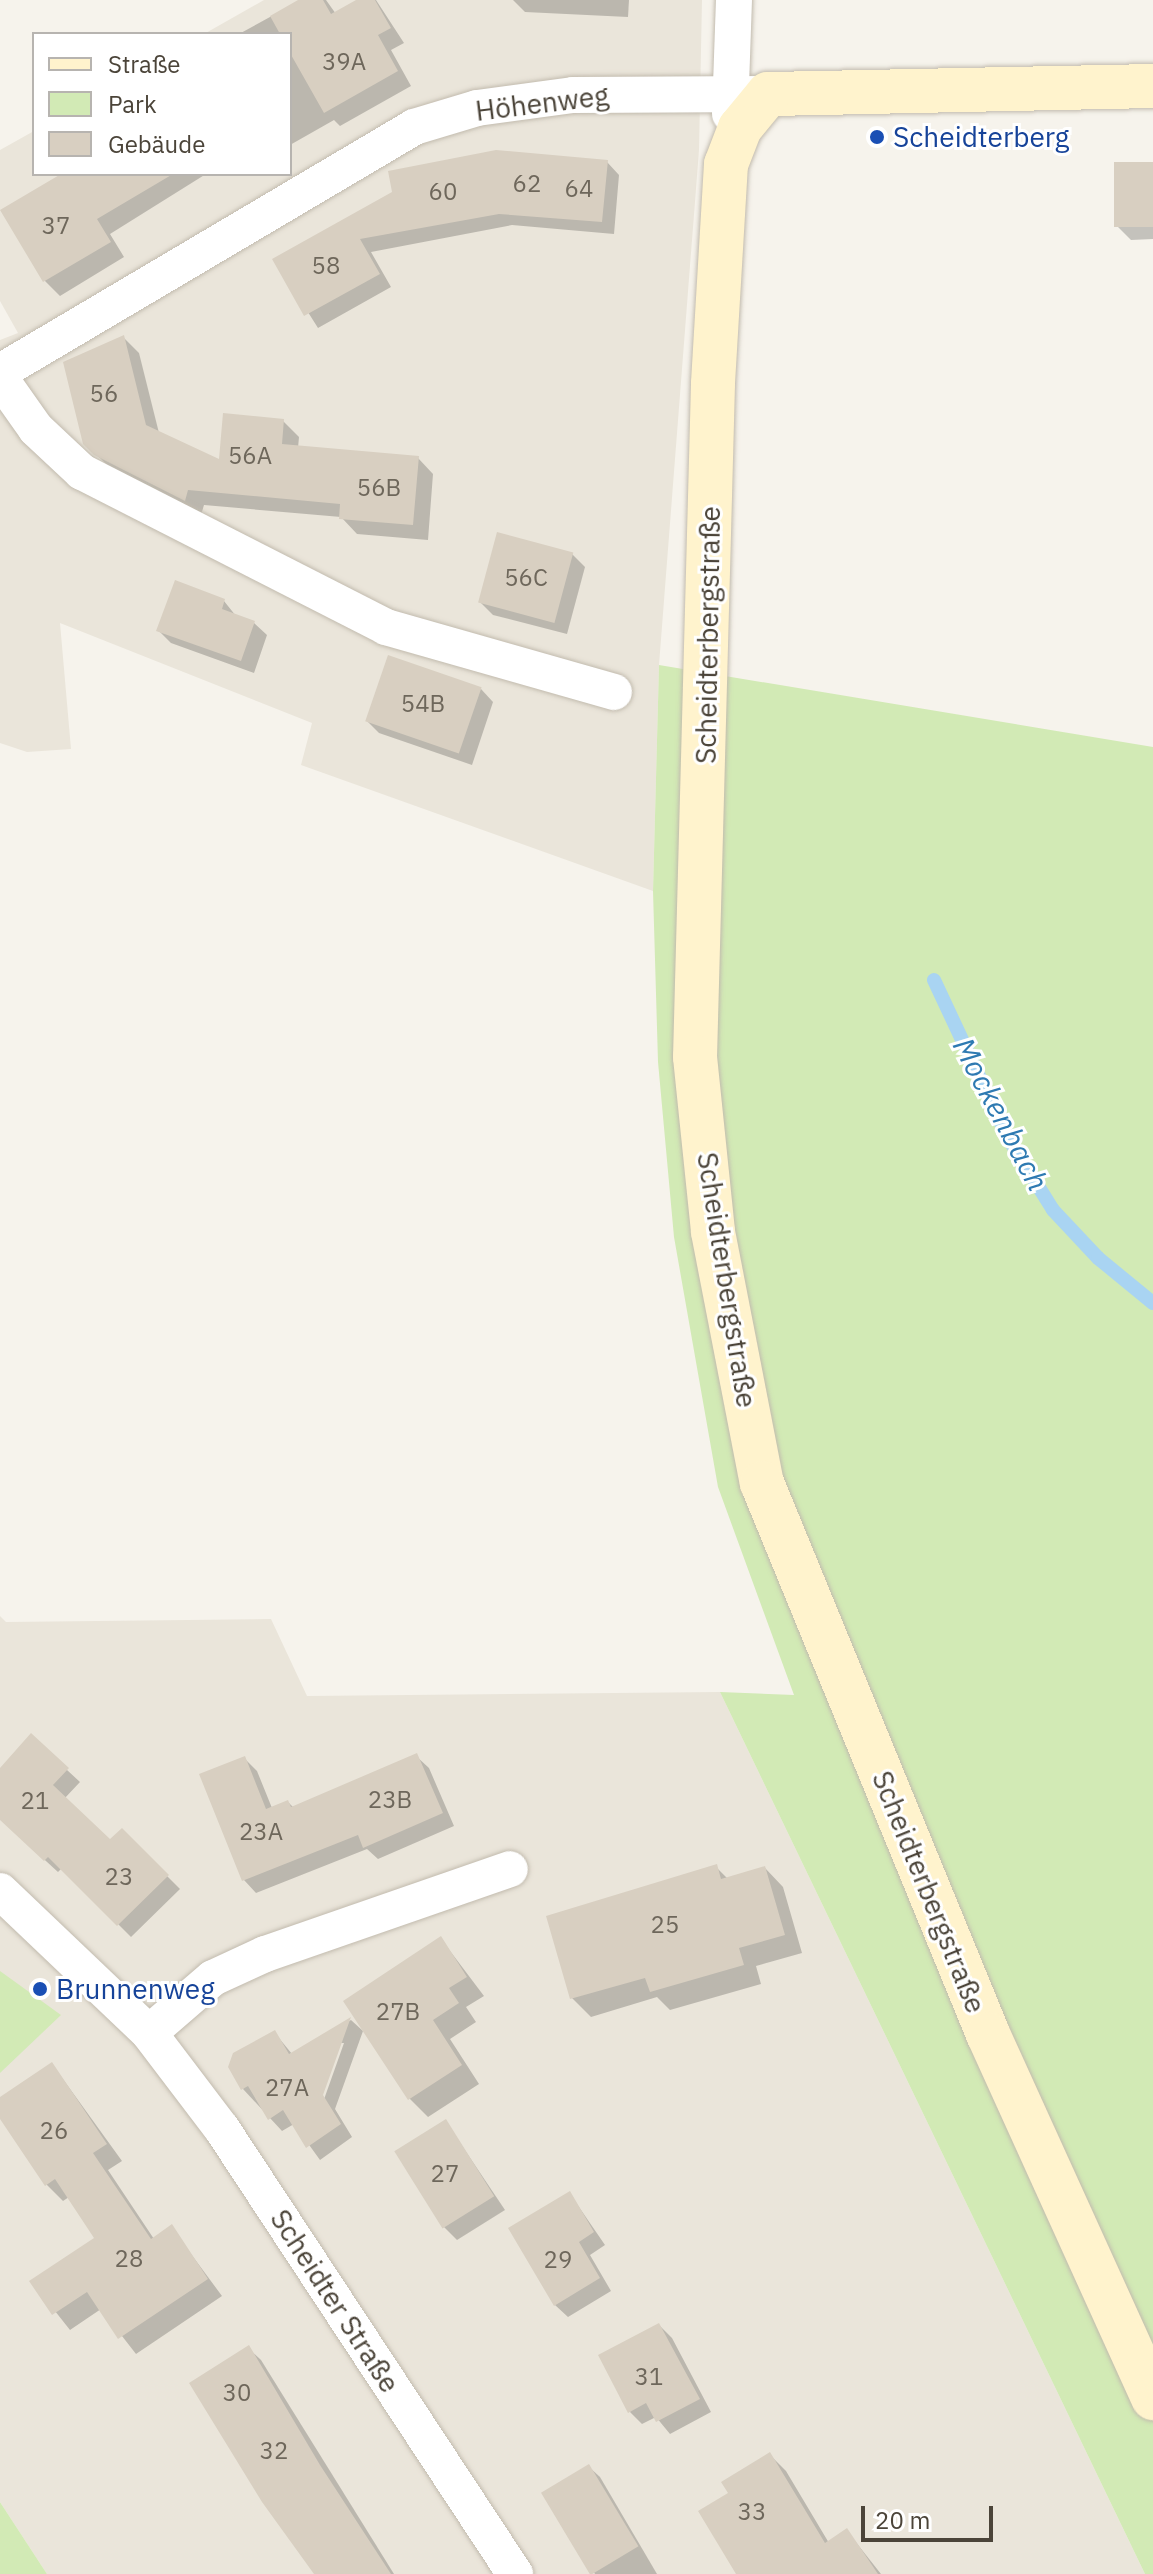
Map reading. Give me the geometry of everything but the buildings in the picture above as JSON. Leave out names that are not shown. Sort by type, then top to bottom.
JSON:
[{"type":"street","points":[[734,0],[750,94]]},
{"type":"street","name":"Höhenweg","points":[[614,692],[386,627],[96,479],[50,444],[0,375],[414,127],[517,101],[1153,86]]},
{"type":"street","name":"Scheidterbergstraße","points":[[750,94],[726,164],[707,634],[695,1057],[713,1232],[762,1483],[988,2034],[1153,2398]]},
{"type":"street","points":[[149,2033],[213,1978],[265,1954],[510,1869]]},
{"type":"street","name":"Scheidter Straße","points":[[0,1891],[149,2033],[222,2129],[515,2574]]},
{"type":"shaded area","points":[[264,0],[702,0],[699,150],[659,665],[653,891],[301,765],[312,723],[60,623],[71,749],[27,752],[0,743],[0,340],[18,333],[0,301],[0,150],[32,132],[32,176],[292,176],[292,32],[208,32]]},
{"type":"shaded area","points":[[0,1616],[6,1622],[271,1619],[307,1696],[720,1692],[1145,2574],[47,2574],[0,2502]]},
{"type":"green space","points":[[659,665],[1153,747],[1153,2574],[1145,2574],[720,1692],[794,1695],[718,1487],[674,1237],[658,1062],[653,891]]},
{"type":"green space","points":[[0,1971],[61,2015],[0,2073]]},
{"type":"green space","points":[[0,2502],[47,2574],[0,2574]]},
{"type":"waterway","name":"Mockenbach","points":[[934,980],[1007,1136],[1053,1210],[1098,1258],[1153,1303]]},
{"type":"place","name":"Scheidterberg","points":[[877,137]]},
{"type":"place","name":"Brunnenweg","points":[[40,1989]]}]
